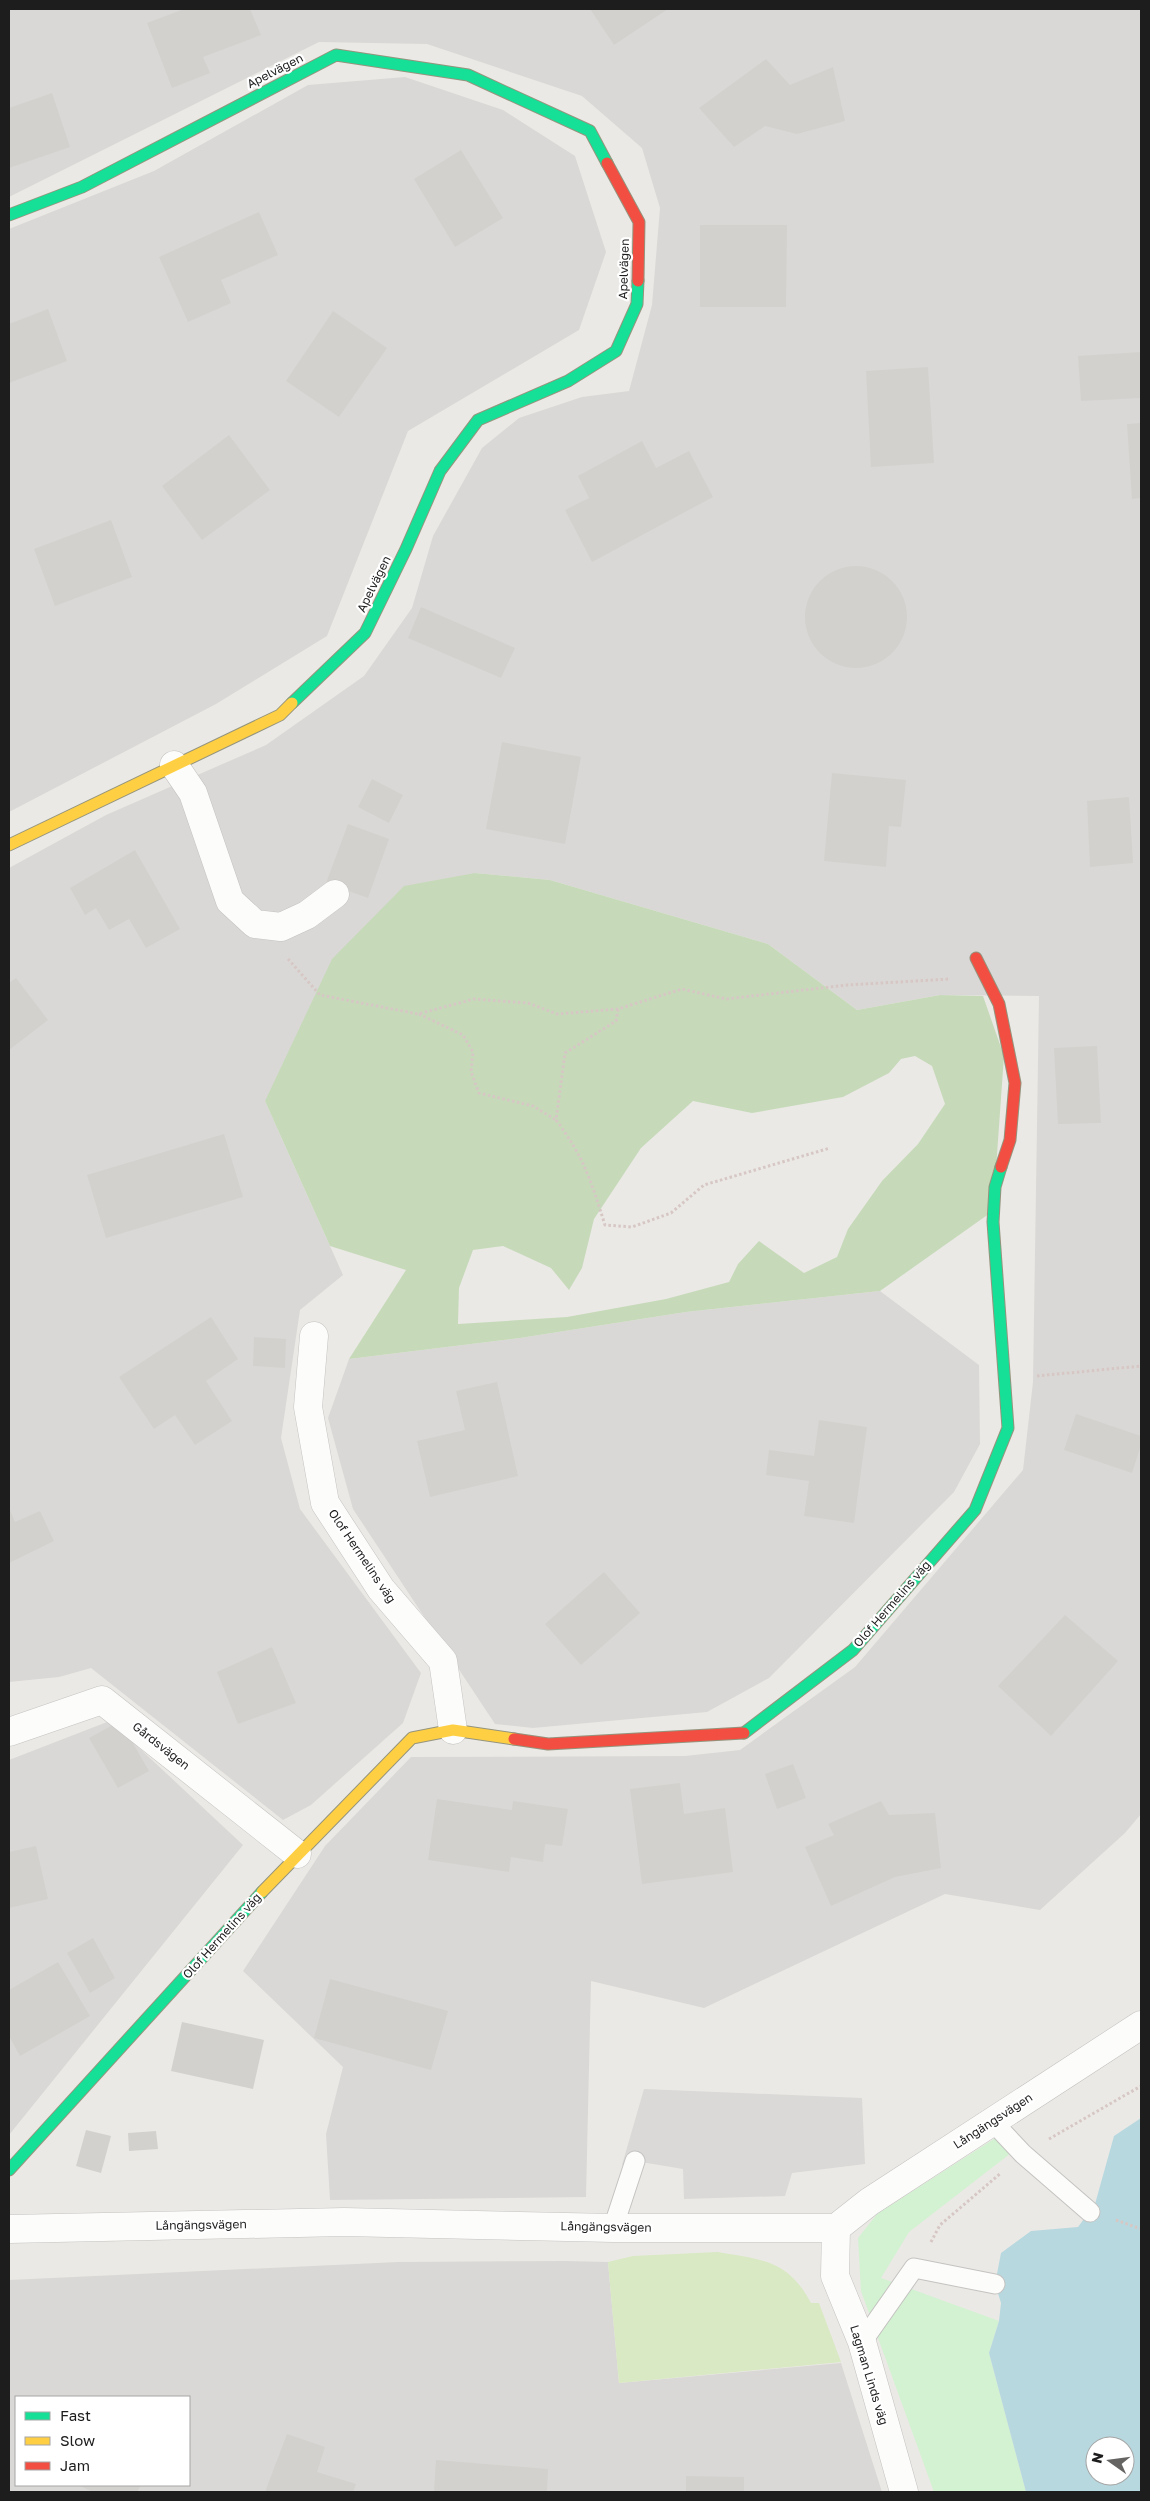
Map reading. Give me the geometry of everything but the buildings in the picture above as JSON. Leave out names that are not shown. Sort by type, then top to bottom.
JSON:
[{"type":"street","name":"Apelvägen","points":[[9,215],[82,187],[336,55],[468,75],[590,132],[639,222],[637,304],[616,352],[568,381],[478,420],[440,471],[406,549],[365,633],[280,715],[9,845]]},
{"type":"street","points":[[174,765],[193,793],[230,901],[255,924],[280,927],[307,915],[335,894]]},
{"type":"street","name":"Olof Hermelins väg","points":[[9,2170],[297,1854],[412,1738],[453,1730],[548,1744],[746,1733],[853,1650],[975,1510],[1008,1428],[993,1222],[995,1187],[1010,1140],[1015,1083],[999,1004],[976,958]]},
{"type":"street","name":"Olof Hermelins väg","points":[[314,1336],[308,1407],[325,1503],[381,1589],[443,1661],[453,1730]]},
{"type":"street","name":"Gårdsvägen","points":[[9,1732],[102,1700],[297,1854]]},
{"type":"street","name":"Långängsvägen","points":[[9,2229],[344,2222],[614,2228],[836,2228],[869,2202],[1141,2025]]},
{"type":"street","name":"Lagman Linds väg","points":[[836,2228],[835,2276],[862,2342],[904,2492]]},
{"type":"lane","points":[[992,2121],[1023,2154],[1090,2212]]},
{"type":"lane","points":[[614,2228],[635,2161]]},
{"type":"lane","points":[[862,2342],[914,2268],[995,2284]]},
{"type":"path","points":[[255,924],[320,995],[418,1014],[463,1035],[473,1052],[471,1072],[479,1093],[533,1106],[556,1120],[575,1145],[587,1168],[605,1224],[632,1227],[671,1213],[704,1185],[830,1148]]},
{"type":"path","points":[[418,1014],[474,999],[528,1003],[558,1014],[618,1009],[682,989],[726,999],[847,985],[985,977]]},
{"type":"path","points":[[556,1120],[565,1053],[616,1021],[618,1009]]},
{"type":"path","points":[[1005,1379],[1141,1366]]},
{"type":"shaded area","points":[[9,9],[1141,9],[1141,1814],[1125,1833],[1040,1910],[945,1894],[704,2008],[591,1981],[586,2197],[330,2200],[326,2134],[343,2067],[243,1971],[325,1846],[411,1757],[685,1756],[740,1750],[855,1667],[1023,1470],[1033,1382],[1039,996],[940,995],[857,1010],[768,944],[550,880],[475,873],[265,1101],[343,1275],[300,1310],[281,1438],[300,1509],[421,1673],[403,1723],[311,1805],[283,1820],[91,1668],[59,1677],[9,1682],[9,868],[106,815],[266,745],[364,676],[412,608],[433,536],[482,448],[519,418],[582,397],[629,391],[652,305],[660,208],[642,148],[582,96],[427,44],[319,42],[9,197]]},
{"type":"shaded area","points":[[405,77],[503,110],[575,156],[606,252],[579,330],[408,431],[327,636],[216,704],[9,812],[9,229],[154,171],[308,85]]},
{"type":"shaded area","points":[[880,1291],[979,1365],[980,1444],[954,1492],[769,1678],[707,1712],[533,1728],[495,1724],[353,1509],[328,1418],[349,1359],[520,1338],[686,1312]]},
{"type":"shaded area","points":[[107,1722],[121,1731],[243,1845],[9,2135],[9,1760]]},
{"type":"shaded area","points":[[644,2089],[862,2098],[865,2164],[792,2173],[785,2196],[684,2199],[683,2169],[635,2161],[622,2165]]},
{"type":"shaded area","points":[[398,2262],[608,2262],[619,2383],[841,2363],[882,2492],[9,2492],[9,2280]]},
{"type":"green space","points":[[475,873],[550,880],[768,944],[857,1010],[940,995],[983,996],[1004,1056],[993,1211],[880,1291],[686,1312],[520,1338],[349,1359],[406,1270],[330,1246],[265,1101],[332,959],[404,886]],"holes":[[[915,1056],[932,1066],[945,1104],[918,1144],[882,1181],[848,1229],[837,1257],[804,1273],[759,1241],[738,1264],[729,1282],[666,1299],[567,1317],[458,1324],[459,1288],[473,1250],[503,1246],[551,1268],[569,1290],[582,1268],[594,1219],[641,1148],[693,1101],[752,1113],[843,1097],[889,1073],[901,1059]]]},
{"type":"green space","points":[[997,2137],[1011,2153],[909,2232],[881,2278],[999,2321],[989,2353],[1026,2492],[934,2492],[861,2291],[858,2238],[877,2214]]},
{"type":"green space","points":[[718,2252],[748,2257],[773,2264],[793,2278],[811,2303],[819,2303],[841,2362],[619,2383],[608,2262],[633,2256]]},
{"type":"water","points":[[1141,2118],[1141,2492],[1026,2492],[989,2353],[999,2321],[1001,2303],[995,2284],[1001,2253],[1031,2231],[1078,2227],[1095,2204],[1114,2136]]},
{"type":"traffic: fast","points":[[9,215],[82,187],[336,55],[468,75],[590,131],[607,163]]},
{"type":"traffic: fast","points":[[292,703],[365,633],[406,549],[440,471],[478,420],[568,381],[616,351],[637,304],[638,281]]},
{"type":"traffic: fast","points":[[744,1733],[853,1650],[975,1510],[1008,1428],[993,1222],[995,1187],[1001,1167]]},
{"type":"traffic: fast","points":[[9,2170],[262,1892]]},
{"type":"traffic: slow","points":[[9,845],[280,715],[292,703]]},
{"type":"traffic: slow","points":[[262,1892],[412,1738],[453,1730],[514,1739]]},
{"type":"traffic: jam","points":[[607,163],[639,222],[638,281]]},
{"type":"traffic: jam","points":[[976,958],[999,1004],[1015,1083],[1010,1140],[1001,1167]]},
{"type":"traffic: jam","points":[[514,1739],[548,1744],[744,1733]]}]
